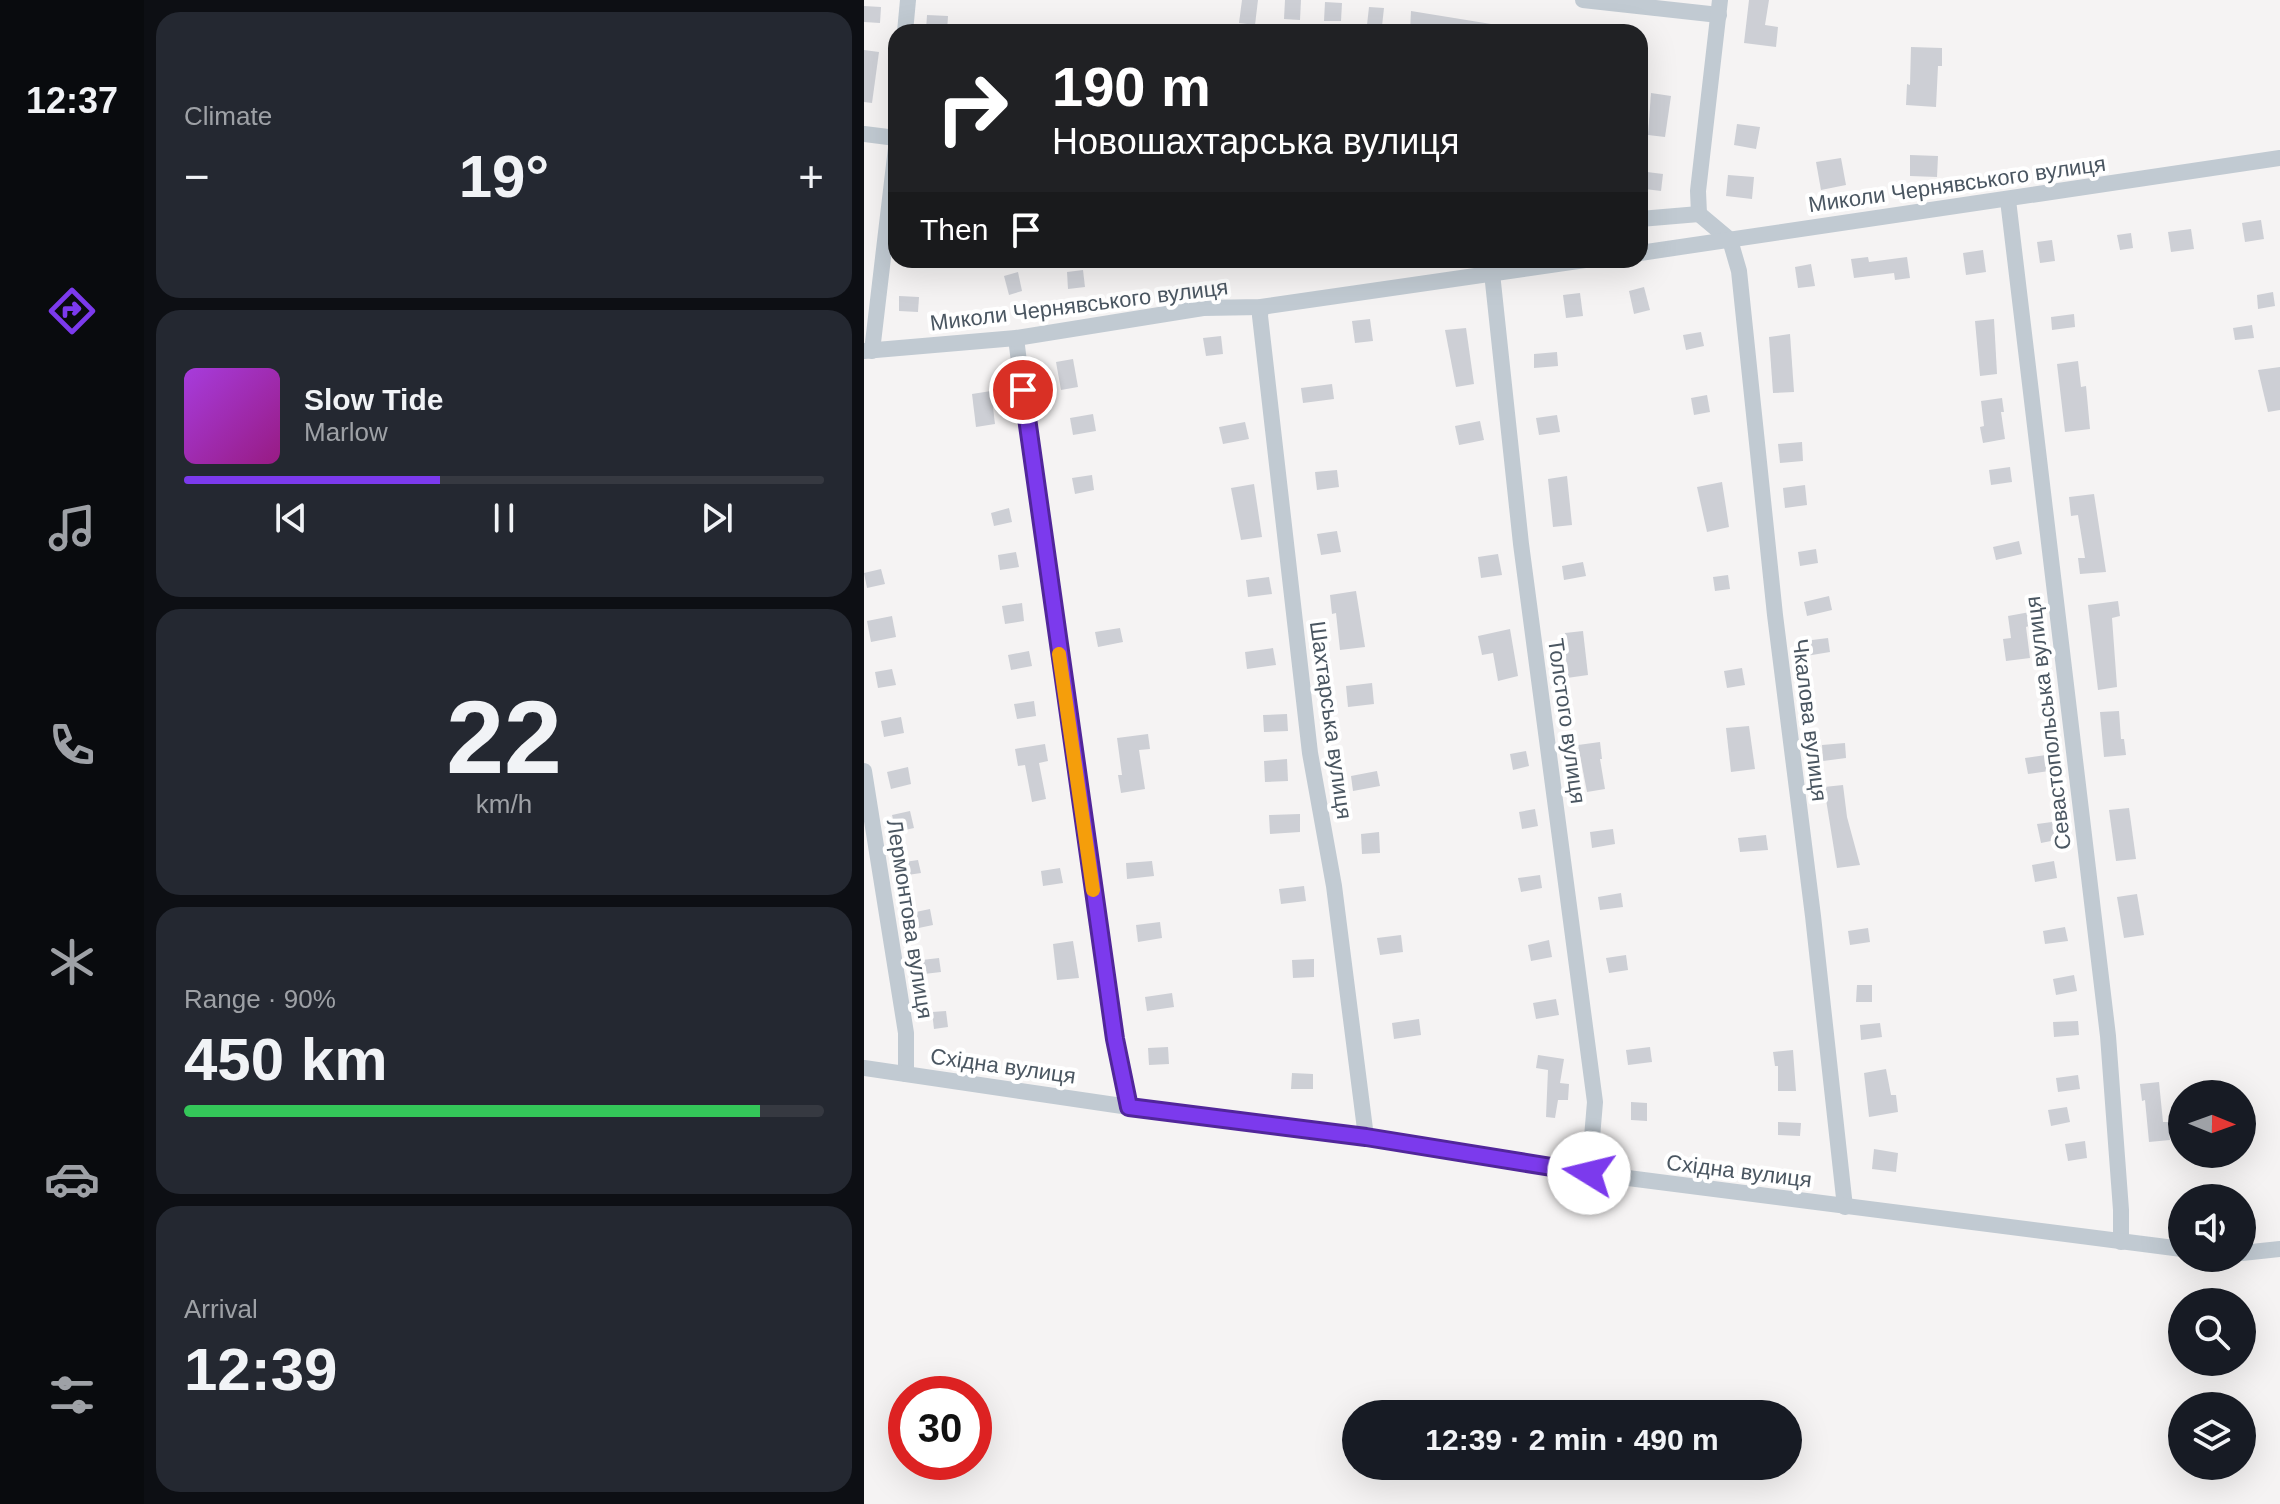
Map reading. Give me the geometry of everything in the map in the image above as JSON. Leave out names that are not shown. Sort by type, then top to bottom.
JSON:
[{"type":"street","points":[[906,24],[908,0]]},
{"type":"street","points":[[1583,0],[1720,8],[1698,191],[1699,214]]},
{"type":"street","points":[[864,134],[888,137]]},
{"type":"street","name":"Миколи Чернявського вулиця","points":[[1648,252],[2280,158]]},
{"type":"street","name":"Севастопольська вулиця","points":[[2008,200],[2108,1036],[2121,1242]]},
{"type":"street","points":[[868,351],[888,206]]},
{"type":"street","points":[[1648,218],[1699,214],[1730,240]]},
{"type":"street","name":"Чкалова вулиця","points":[[1730,240],[1739,271],[1773,599],[1813,916],[1845,1207]]},
{"type":"street","name":"Миколи Чернявського вулиця","points":[[868,351],[1016,338],[1203,308],[1261,307],[1528,268]]},
{"type":"street","name":"Толстого вулиця","points":[[1492,273],[1521,544],[1595,1102],[1589,1173]]},
{"type":"street","name":"Шахтарська вулиця","points":[[1261,307],[1310,753],[1334,886],[1366,1137]]},
{"type":"street","points":[[1016,338],[1113,1023],[1129,1107]]},
{"type":"street","name":"Лермонтова вулиця","points":[[864,771],[906,1033],[906,1074]]},
{"type":"street","name":"Східна вулиця","points":[[864,1068],[1129,1107],[1366,1137],[1589,1173],[2168,1247]]},
{"type":"street","points":[[2256,1252],[2280,1249]]},
{"type":"building","points":[[1242,0],[1258,0],[1255,24],[1239,23]]},
{"type":"building","points":[[1285,0],[1301,0],[1300,20],[1284,19]]},
{"type":"building","points":[[1749,0],[1769,0],[1765,25],[1778,27],[1776,47],[1744,43]]},
{"type":"building","points":[[1325,2],[1342,3],[1341,21],[1324,21]]},
{"type":"building","points":[[864,6],[881,7],[880,23],[864,22]]},
{"type":"building","points":[[1369,7],[1384,8],[1382,24],[1367,24]]},
{"type":"building","points":[[1411,11],[1491,24],[1410,24]]},
{"type":"building","points":[[927,15],[948,16],[947,24],[926,24]]},
{"type":"building","points":[[1911,47],[1942,48],[1936,107],[1906,105]]},
{"type":"building","points":[[864,50],[879,52],[872,103],[864,102]]},
{"type":"building","points":[[1651,93],[1671,96],[1665,137],[1648,135]]},
{"type":"building","points":[[1737,124],[1760,127],[1756,149],[1734,145]]},
{"type":"building","points":[[1910,155],[1938,156],[1937,177],[1910,176]]},
{"type":"building","points":[[1841,158],[1846,185],[1821,190],[1816,162]]},
{"type":"building","points":[[1648,172],[1663,174],[1661,191],[1648,189]]},
{"type":"building","points":[[1728,175],[1754,177],[1752,199],[1726,196]]},
{"type":"building","points":[[2261,220],[2264,239],[2245,242],[2242,223]]},
{"type":"building","points":[[2191,229],[2194,249],[2171,252],[2168,232]]},
{"type":"building","points":[[2131,233],[2133,248],[2120,250],[2117,235]]},
{"type":"building","points":[[2052,240],[2055,261],[2040,263],[2037,242]]},
{"type":"building","points":[[1983,250],[1986,272],[1966,275],[1963,253]]},
{"type":"building","points":[[1868,257],[1869,262],[1907,257],[1910,278],[1895,280],[1894,273],[1854,278],[1851,259]]},
{"type":"building","points":[[1811,264],[1815,286],[1798,288],[1795,267]]},
{"type":"building","points":[[1083,270],[1085,287],[1068,289],[1067,272]]},
{"type":"building","points":[[1018,272],[1022,291],[1009,295],[1004,276]]},
{"type":"building","points":[[1644,287],[1650,310],[1634,314],[1629,291]]},
{"type":"building","points":[[2273,292],[2275,306],[2258,309],[2257,295]]},
{"type":"building","points":[[1580,293],[1583,316],[1566,318],[1563,295]]},
{"type":"building","points":[[899,296],[919,297],[918,312],[899,311]]},
{"type":"building","points":[[2074,314],[2075,327],[2052,330],[2051,317]]},
{"type":"building","points":[[1370,319],[1373,341],[1355,343],[1352,321]]},
{"type":"building","points":[[1994,319],[1997,374],[1980,376],[1975,321]]},
{"type":"building","points":[[2252,325],[2254,338],[2235,340],[2233,328]]},
{"type":"building","points":[[1466,328],[1474,384],[1456,387],[1445,330]]},
{"type":"building","points":[[1701,332],[1704,346],[1686,350],[1683,335]]},
{"type":"building","points":[[1790,334],[1794,392],[1773,393],[1769,337]]},
{"type":"building","points":[[1221,336],[1223,354],[1206,356],[1203,338]]},
{"type":"building","points":[[1557,352],[1558,366],[1534,368],[1534,354]]},
{"type":"building","points":[[1073,359],[1078,387],[1061,390],[1056,362]]},
{"type":"building","points":[[2078,361],[2081,387],[2086,386],[2090,429],[2065,432],[2057,364]]},
{"type":"building","points":[[2280,367],[2280,410],[2268,412],[2258,370]]},
{"type":"building","points":[[1332,384],[1334,399],[1303,403],[1301,388]]},
{"type":"building","points":[[991,391],[995,424],[976,427],[972,394]]},
{"type":"building","points":[[1707,395],[1710,412],[1694,415],[1691,398]]},
{"type":"building","points":[[2002,398],[2005,439],[1983,443],[1981,401]]},
{"type":"building","points":[[1093,414],[1096,431],[1073,435],[1070,418]]},
{"type":"building","points":[[1557,415],[1560,432],[1539,435],[1536,418]]},
{"type":"building","points":[[1480,421],[1484,440],[1459,445],[1455,426]]},
{"type":"building","points":[[1245,422],[1249,439],[1223,444],[1219,427]]},
{"type":"building","points":[[1802,442],[1803,461],[1780,463],[1778,444]]},
{"type":"building","points":[[2010,467],[2012,482],[1991,485],[1989,470]]},
{"type":"building","points":[[1337,470],[1339,487],[1317,490],[1315,472]]},
{"type":"building","points":[[1092,475],[1094,490],[1075,494],[1072,478]]},
{"type":"building","points":[[1567,476],[1572,525],[1553,527],[1548,479]]},
{"type":"building","points":[[1722,482],[1729,527],[1707,532],[1697,487]]},
{"type":"building","points":[[1254,484],[1262,537],[1241,540],[1231,488]]},
{"type":"building","points":[[1805,485],[1807,505],[1785,508],[1783,488]]},
{"type":"building","points":[[2094,494],[2106,572],[2080,574],[2078,558],[2085,558],[2078,515],[2071,516],[2069,497]]},
{"type":"building","points":[[1009,508],[1012,522],[994,526],[991,513]]},
{"type":"building","points":[[1337,531],[1341,552],[1321,555],[1317,534]]},
{"type":"building","points":[[2019,541],[2022,554],[1996,560],[1993,547]]},
{"type":"building","points":[[1816,549],[1818,563],[1800,566],[1798,552]]},
{"type":"building","points":[[1016,552],[1019,567],[1000,570],[998,555]]},
{"type":"building","points":[[1498,554],[1502,575],[1481,578],[1478,557]]},
{"type":"building","points":[[1583,562],[1586,576],[1564,580],[1562,566]]},
{"type":"building","points":[[881,569],[885,584],[867,588],[864,573]]},
{"type":"building","points":[[1728,575],[1730,589],[1715,591],[1713,577]]},
{"type":"building","points":[[1269,577],[1272,594],[1248,597],[1246,580]]},
{"type":"building","points":[[1356,591],[1365,647],[1340,650],[1336,613],[1332,614],[1330,595]]},
{"type":"building","points":[[1829,596],[1832,610],[1807,616],[1804,602]]},
{"type":"building","points":[[2118,601],[2120,616],[2112,618],[2117,687],[2098,690],[2088,605]]},
{"type":"building","points":[[1022,603],[1024,621],[1005,624],[1002,606]]},
{"type":"building","points":[[2030,612],[2032,625],[2026,627],[2030,658],[2006,661],[2003,639],[2011,638],[2008,616]]},
{"type":"building","points":[[892,616],[896,637],[871,642],[867,621]]},
{"type":"building","points":[[1120,628],[1123,642],[1098,647],[1095,632]]},
{"type":"building","points":[[1510,629],[1518,676],[1498,681],[1493,653],[1482,655],[1478,636]]},
{"type":"building","points":[[1583,631],[1588,675],[1567,678],[1565,633]]},
{"type":"building","points":[[1828,638],[1830,652],[1806,656],[1804,641]]},
{"type":"building","points":[[1273,648],[1276,665],[1247,669],[1245,652]]},
{"type":"building","points":[[1029,651],[1032,666],[1011,670],[1008,655]]},
{"type":"building","points":[[1742,668],[1745,685],[1727,688],[1724,671]]},
{"type":"building","points":[[892,669],[896,685],[878,688],[875,672]]},
{"type":"building","points":[[1372,683],[1374,704],[1348,707],[1346,686]]},
{"type":"building","points":[[1034,701],[1036,716],[1017,719],[1014,704]]},
{"type":"building","points":[[2119,711],[2121,739],[2124,739],[2126,755],[2104,757],[2100,712]]},
{"type":"building","points":[[1287,714],[1288,731],[1264,732],[1263,715]]},
{"type":"building","points":[[901,717],[904,733],[884,737],[881,721]]},
{"type":"building","points":[[1749,726],[1755,769],[1731,772],[1726,728]]},
{"type":"building","points":[[1148,734],[1150,749],[1139,750],[1145,789],[1121,793],[1117,738]]},
{"type":"building","points":[[1600,742],[1605,789],[1587,792],[1578,745]]},
{"type":"building","points":[[1845,743],[1846,758],[1823,761],[1822,745]]},
{"type":"building","points":[[1045,744],[1048,761],[1039,763],[1046,799],[1032,802],[1025,765],[1018,766],[1015,749]]},
{"type":"building","points":[[1526,751],[1529,766],[1513,770],[1510,754]]},
{"type":"building","points":[[2046,755],[2049,771],[2028,774],[2025,758]]},
{"type":"building","points":[[1287,759],[1288,781],[1265,782],[1264,761]]},
{"type":"building","points":[[908,767],[911,784],[891,789],[887,772]]},
{"type":"building","points":[[1377,771],[1380,786],[1353,791],[1351,776]]},
{"type":"building","points":[[1843,785],[1847,817],[1860,865],[1837,868],[1824,787]]},
{"type":"building","points":[[2129,808],[2136,859],[2116,861],[2109,810]]},
{"type":"building","points":[[1535,809],[1538,826],[1522,829],[1519,812]]},
{"type":"building","points":[[910,811],[914,828],[896,832],[892,815]]},
{"type":"building","points":[[1300,814],[1300,832],[1270,834],[1269,815]]},
{"type":"building","points":[[2052,822],[2056,840],[2041,843],[2037,824]]},
{"type":"building","points":[[1613,829],[1615,844],[1592,848],[1590,832]]},
{"type":"building","points":[[1379,832],[1380,853],[1362,854],[1361,834]]},
{"type":"building","points":[[1766,835],[1768,850],[1740,852],[1738,838]]},
{"type":"building","points":[[918,860],[921,873],[901,876],[898,863]]},
{"type":"building","points":[[1152,861],[1154,876],[1127,879],[1126,863]]},
{"type":"building","points":[[2054,861],[2057,878],[2035,882],[2032,865]]},
{"type":"building","points":[[1060,868],[1063,883],[1043,886],[1041,871]]},
{"type":"building","points":[[1540,875],[1542,888],[1521,892],[1518,878]]},
{"type":"building","points":[[1304,886],[1306,901],[1281,904],[1279,889]]},
{"type":"building","points":[[1621,893],[1623,907],[1600,910],[1598,897]]},
{"type":"building","points":[[2137,894],[2144,935],[2124,938],[2117,897]]},
{"type":"building","points":[[930,909],[933,925],[914,929],[911,913]]},
{"type":"building","points":[[1160,922],[1162,938],[1138,942],[1136,925]]},
{"type":"building","points":[[2065,927],[2068,941],[2045,944],[2043,931]]},
{"type":"building","points":[[1868,928],[1870,942],[1850,945],[1848,931]]},
{"type":"building","points":[[1401,935],[1403,952],[1380,955],[1377,938]]},
{"type":"building","points":[[1549,940],[1552,957],[1531,961],[1528,945]]},
{"type":"building","points":[[1073,941],[1079,978],[1057,980],[1053,944]]},
{"type":"building","points":[[1626,955],[1628,970],[1609,973],[1606,958]]},
{"type":"building","points":[[939,958],[941,972],[924,974],[922,960]]},
{"type":"building","points":[[1314,959],[1314,977],[1293,978],[1292,960]]},
{"type":"building","points":[[2074,975],[2077,991],[2056,995],[2053,979]]},
{"type":"building","points":[[1857,985],[1872,985],[1872,1002],[1856,1002]]},
{"type":"building","points":[[1172,993],[1174,1007],[1147,1011],[1145,997]]},
{"type":"building","points":[[1556,999],[1559,1015],[1536,1019],[1533,1003]]},
{"type":"building","points":[[946,1011],[948,1027],[934,1029],[932,1012]]},
{"type":"building","points":[[1419,1019],[1421,1035],[1394,1039],[1392,1023]]},
{"type":"building","points":[[2078,1021],[2079,1035],[2054,1037],[2053,1022]]},
{"type":"building","points":[[1880,1023],[1882,1037],[1861,1040],[1860,1025]]},
{"type":"building","points":[[1168,1047],[1169,1064],[1149,1065],[1148,1048]]},
{"type":"building","points":[[1650,1047],[1652,1062],[1628,1065],[1626,1050]]},
{"type":"building","points":[[1793,1050],[1796,1091],[1778,1091],[1778,1066],[1775,1066],[1773,1052]]},
{"type":"building","points":[[1538,1055],[1564,1059],[1560,1083],[1569,1084],[1568,1100],[1558,1100],[1555,1118],[1546,1117],[1548,1070],[1536,1068]]},
{"type":"building","points":[[1886,1069],[1891,1095],[1896,1095],[1898,1112],[1869,1117],[1864,1073]]},
{"type":"building","points":[[1292,1073],[1313,1074],[1313,1089],[1291,1089]]},
{"type":"building","points":[[2078,1075],[2080,1089],[2058,1092],[2056,1078]]},
{"type":"building","points":[[2159,1082],[2163,1122],[2168,1122],[2168,1140],[2149,1142],[2145,1100],[2142,1101],[2140,1084]]},
{"type":"building","points":[[1631,1102],[1647,1103],[1647,1121],[1631,1120]]},
{"type":"building","points":[[2067,1107],[2070,1122],[2051,1126],[2048,1110]]},
{"type":"building","points":[[1778,1122],[1801,1123],[1800,1136],[1778,1135]]},
{"type":"building","points":[[2085,1141],[2087,1158],[2068,1161],[2065,1144]]},
{"type":"building","points":[[1874,1149],[1898,1153],[1896,1172],[1872,1169]]},
{"type":"slow traffic","points":[[1059,654],[1093,890]]},
{"type":"route","points":[[1023,390],[1115,1039],[1129,1107],[1366,1137],[1589,1173]]}]
